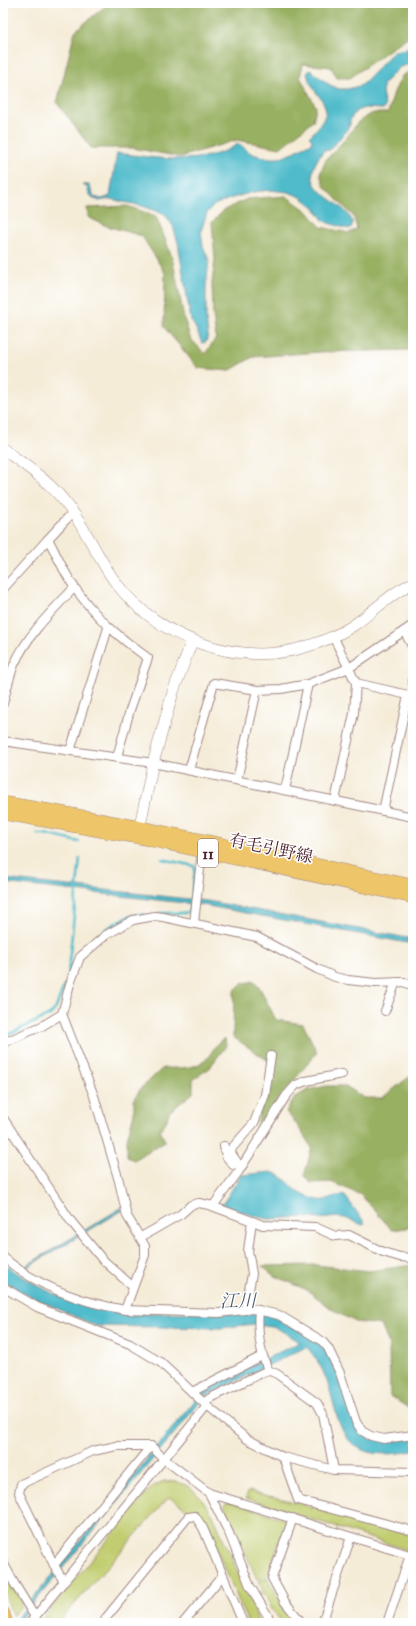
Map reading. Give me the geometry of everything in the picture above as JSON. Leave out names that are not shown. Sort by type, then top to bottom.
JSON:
[{"type":"main road","name":"有毛引野線","points":[[3,804],[74,814],[139,832],[202,852],[413,897]]},
{"type":"main road","name":"有毛引野線","points":[[3,813],[139,832],[413,886]]},
{"type":"street","points":[[3,448],[45,480],[73,512],[116,583],[137,606],[165,627],[192,641],[220,649],[245,653],[277,653],[304,647],[333,636],[353,625],[402,588],[413,583]]},
{"type":"street","points":[[3,589],[73,512]]},
{"type":"street","points":[[48,539],[74,588],[108,628],[148,658],[130,710],[117,757]]},
{"type":"street","points":[[3,704],[14,665],[24,646],[43,621],[74,588]]},
{"type":"street","points":[[189,770],[214,683],[257,690],[308,684],[349,668],[413,625]]},
{"type":"street","points":[[70,751],[108,628]]},
{"type":"street","points":[[404,631],[413,648]]},
{"type":"street","points":[[333,636],[356,683],[354,713],[335,800]]},
{"type":"street","points":[[139,832],[153,762],[173,692],[192,641]]},
{"type":"street","points":[[356,683],[408,695],[383,811]]},
{"type":"street","points":[[285,790],[308,684]]},
{"type":"street","points":[[237,780],[257,690]]},
{"type":"street","points":[[3,741],[153,762],[413,817]]},
{"type":"street","points":[[194,923],[202,852]]},
{"type":"street","points":[[124,1310],[145,1255],[145,1246],[127,1216],[119,1181],[94,1096],[62,1014],[80,957],[106,935],[133,920],[155,916],[257,937],[335,977],[375,983],[404,982],[413,986]]},
{"type":"street","points":[[385,1011],[396,982]]},
{"type":"street","points":[[3,1043],[42,1026],[62,1014]]},
{"type":"street","points":[[240,1170],[231,1153],[232,1148],[254,1123],[265,1096],[271,1056]]},
{"type":"street","points":[[213,1206],[240,1170],[286,1096],[296,1085],[306,1081],[342,1074]]},
{"type":"street","points":[[3,1118],[70,1220],[102,1259],[133,1287]]},
{"type":"street","points":[[224,1146],[226,1156],[230,1163],[240,1170]]},
{"type":"street","points":[[141,1238],[181,1214],[191,1205],[199,1203],[213,1206],[263,1225],[315,1227],[335,1236],[349,1235],[384,1252],[400,1257],[413,1258]]},
{"type":"street","points":[[245,1310],[252,1274],[248,1251],[252,1221]]},
{"type":"street","points":[[3,1257],[21,1271],[66,1295],[86,1302],[124,1310],[219,1313],[259,1310],[279,1315],[322,1341],[328,1348],[340,1373],[356,1422],[362,1430],[371,1436],[384,1439],[413,1435]]},
{"type":"street","points":[[3,1287],[37,1307],[130,1344],[160,1362],[205,1404],[247,1439],[284,1457],[334,1470],[413,1472]]},
{"type":"street","points":[[259,1310],[258,1325],[262,1356],[268,1370],[277,1374],[317,1403],[323,1414],[334,1470]]},
{"type":"street","points":[[194,1394],[262,1356]]},
{"type":"street","points":[[3,1562],[34,1621],[164,1459],[210,1398],[268,1370]]},
{"type":"street","points":[[64,1582],[19,1494],[21,1484],[93,1451],[117,1446],[151,1446],[164,1459],[209,1493],[351,1536],[411,1556],[386,1623]]},
{"type":"street","points":[[54,1565],[151,1446]]},
{"type":"street","points":[[284,1457],[298,1500],[413,1531]]},
{"type":"street","points":[[209,1493],[229,1533],[250,1586],[272,1623]]},
{"type":"street","points":[[104,1623],[106,1618],[188,1517],[195,1516],[203,1528],[243,1623]]},
{"type":"street","points":[[293,1518],[272,1578],[285,1602],[302,1623]]},
{"type":"street","points":[[322,1623],[351,1536]]},
{"type":"street","points":[[183,1623],[223,1575]]},
{"type":"green space","points":[[109,3],[408,3],[413,11],[413,33],[350,78],[337,78],[331,67],[303,64],[300,77],[316,107],[313,121],[280,148],[237,140],[180,157],[133,148],[91,148],[57,103],[75,31]]},
{"type":"green space","points":[[413,69],[413,350],[320,352],[253,357],[229,371],[198,368],[164,327],[165,273],[142,236],[104,225],[88,217],[87,208],[127,206],[156,216],[172,257],[184,318],[190,338],[205,354],[216,338],[213,315],[212,283],[215,259],[212,222],[224,210],[247,199],[286,196],[307,211],[321,227],[349,233],[357,229],[354,217],[324,186],[320,174],[325,161],[347,137],[359,121],[373,113],[388,113],[394,92],[402,76]]},
{"type":"green space","points":[[254,981],[261,990],[276,1020],[303,1024],[317,1052],[275,1104],[260,1129],[257,1126],[258,1120],[273,1064],[233,1037],[234,991],[241,984]]},
{"type":"green space","points":[[225,1038],[226,1046],[210,1067],[193,1080],[193,1093],[169,1112],[167,1120],[160,1130],[165,1141],[134,1160],[127,1157],[127,1139],[134,1113],[134,1100],[140,1089],[163,1068],[186,1068],[202,1063],[218,1043]]},
{"type":"green space","points":[[409,1077],[413,1077],[413,1227],[392,1230],[361,1195],[331,1182],[311,1183],[304,1176],[312,1148],[295,1122],[286,1112],[294,1098],[308,1090],[327,1086],[346,1086],[364,1098],[382,1098]]},
{"type":"green space","points":[[316,1265],[369,1271],[413,1265],[413,1411],[390,1396],[389,1344],[381,1325],[356,1322],[336,1312],[307,1290],[273,1275],[262,1266]]},
{"type":"green space","points":[[164,1481],[178,1482],[188,1486],[200,1496],[213,1515],[254,1609],[258,1623],[248,1623],[206,1524],[195,1511],[189,1511],[169,1497],[58,1623],[43,1623],[42,1619],[149,1490],[155,1485]]},
{"type":"green space","points":[[248,1491],[295,1502],[413,1535],[413,1552],[246,1498]]},
{"type":"green space","points":[[228,1501],[285,1519],[286,1521],[267,1578],[257,1579],[224,1505]]},
{"type":"green space","points":[[3,1569],[21,1600],[21,1607],[12,1616],[3,1587]]},
{"type":"green space","points":[[268,1579],[286,1611],[297,1623],[282,1623],[272,1609],[258,1581]]},
{"type":"water","points":[[413,43],[413,63],[400,67],[384,83],[382,92],[385,106],[384,109],[364,108],[356,111],[350,120],[350,125],[346,131],[330,150],[324,150],[315,165],[312,176],[315,185],[321,192],[347,213],[353,223],[351,228],[349,229],[328,223],[322,219],[316,209],[301,197],[288,192],[270,190],[253,192],[229,199],[214,205],[207,213],[201,231],[203,246],[209,260],[206,286],[206,319],[208,335],[206,342],[202,343],[191,321],[178,243],[173,226],[166,216],[142,206],[110,199],[99,201],[89,194],[87,187],[83,185],[89,185],[94,197],[102,199],[110,196],[117,153],[147,157],[179,159],[195,158],[210,156],[238,144],[251,153],[263,157],[278,158],[290,154],[312,143],[312,140],[309,137],[319,126],[326,110],[307,73],[310,70],[330,85],[339,89],[348,89],[362,85],[394,51],[406,49]]},
{"type":"water","points":[[3,879],[207,901],[413,939],[413,944],[203,905],[3,883]]},
{"type":"water","points":[[271,1172],[282,1177],[301,1193],[317,1200],[345,1196],[365,1223],[363,1225],[345,1218],[337,1217],[320,1219],[306,1217],[269,1219],[258,1217],[222,1205],[241,1175]]},
{"type":"water","points":[[121,1208],[123,1210],[24,1269],[3,1252],[24,1267]]},
{"type":"water","points":[[3,1263],[52,1293],[79,1304],[107,1311],[121,1313],[253,1312],[269,1314],[309,1335],[326,1349],[337,1371],[348,1405],[370,1439],[413,1438],[413,1451],[382,1454],[361,1449],[347,1438],[339,1423],[328,1384],[320,1365],[306,1347],[205,1396],[17,1623],[13,1623],[201,1391],[300,1342],[277,1328],[253,1324],[222,1328],[96,1326],[25,1294],[3,1280]]},
{"type":"waterway","points":[[37,834],[45,834],[79,842]]},
{"type":"waterway","points":[[68,972],[80,858]]},
{"type":"waterway","points":[[159,913],[185,913],[189,911],[195,870],[194,866],[162,859]]},
{"type":"waterway","points":[[80,953],[111,926],[125,918],[144,914]]},
{"type":"waterway","points":[[67,978],[70,968],[76,959]]},
{"type":"waterway","points":[[3,1037],[50,1015],[56,1008],[64,986]]},
{"type":"water label","name":"江川","points":[[238,1301]]}]
